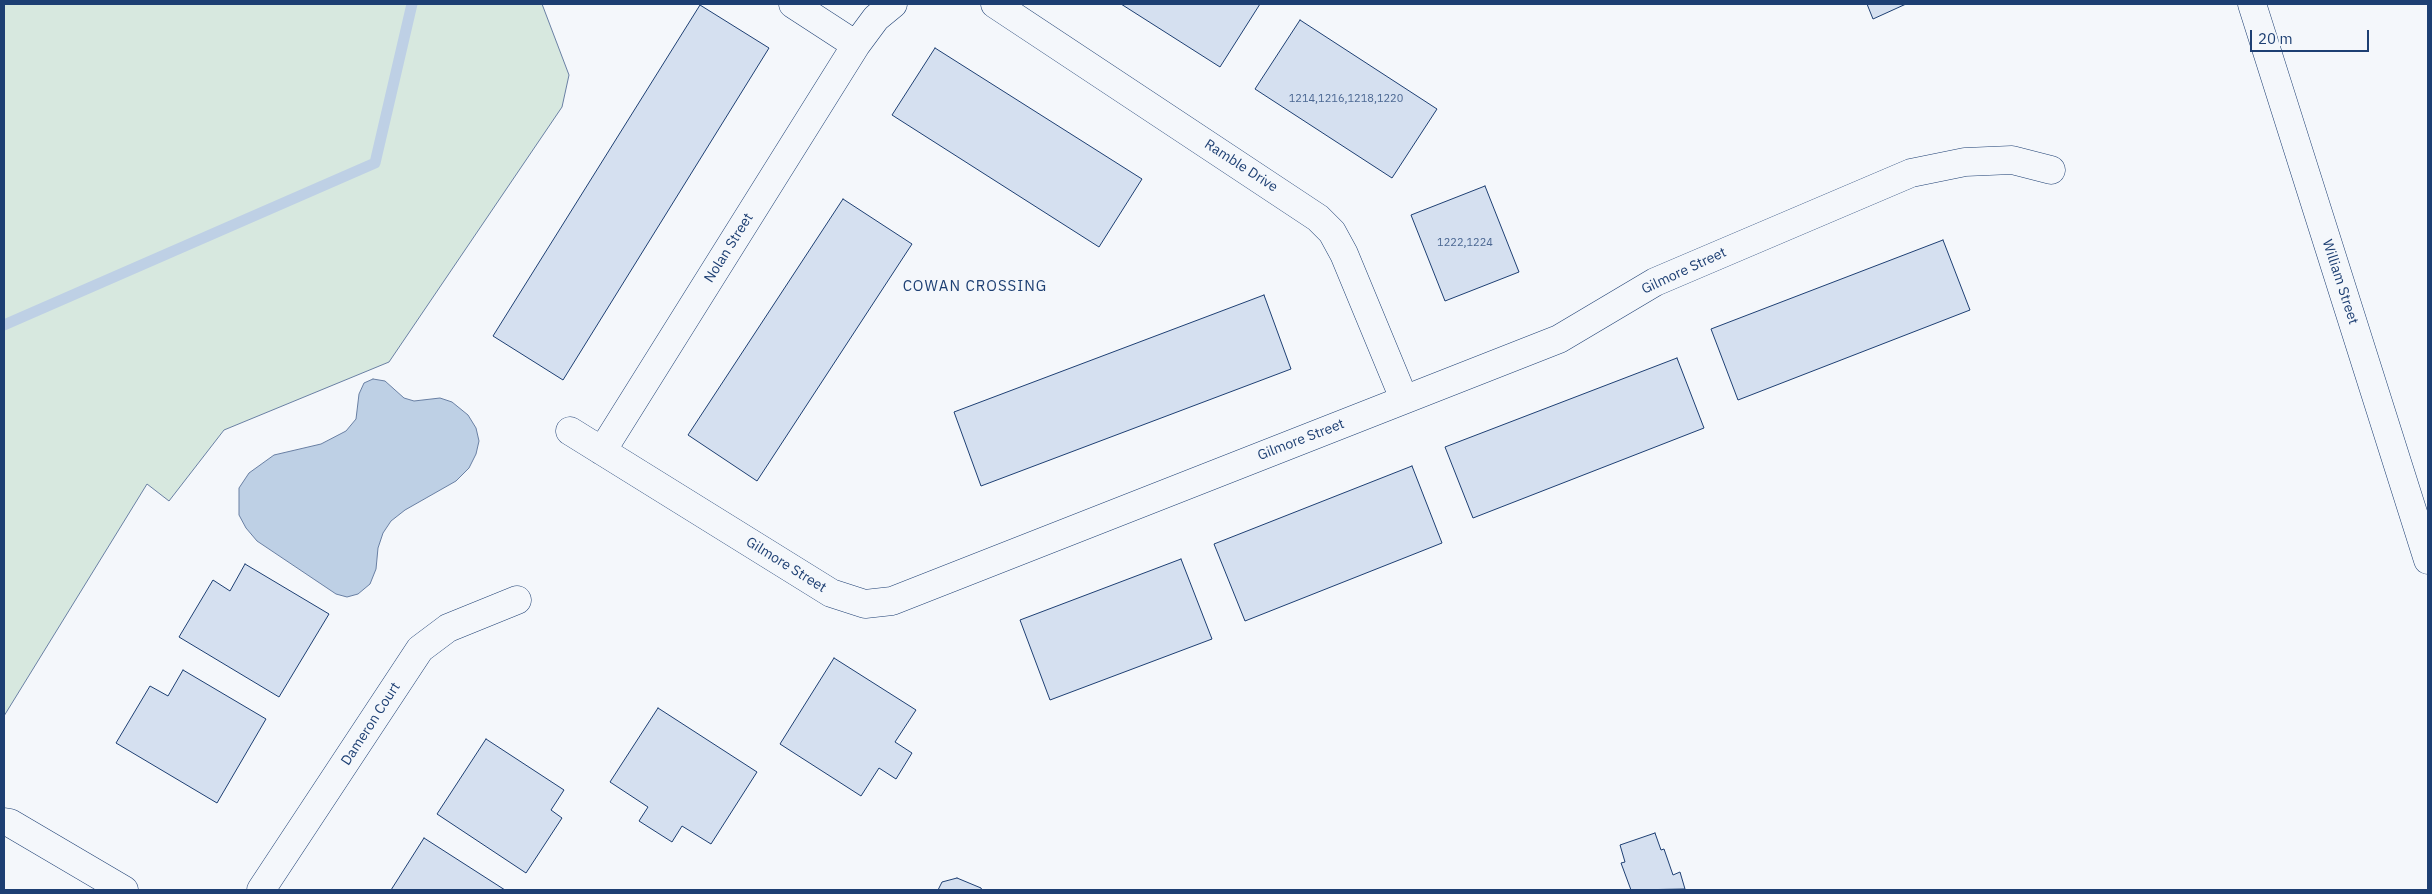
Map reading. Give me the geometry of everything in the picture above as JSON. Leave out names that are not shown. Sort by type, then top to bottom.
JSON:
[{"type":"main road","points":[[793,4],[856,46],[876,18],[893,4]]},
{"type":"main road","name":"Ramble Drive","points":[[995,4],[1318,218],[1332,232],[1344,254],[1404,399]]},
{"type":"main road","name":"William Street","points":[[2252,4],[2428,560]]},
{"type":"main road","name":"Nolan Street","points":[[602,451],[856,46]]},
{"type":"main road","name":"Gilmore Street","points":[[570,431],[831,593],[865,604],[892,601],[1559,339],[1655,282],[1911,173],[1965,162],[2012,160],[2051,170]]},
{"type":"main road","name":"Dameron Court","points":[[261,890],[420,650],[448,628],[516,600]]},
{"type":"main road","points":[[4,822],[124,890]]},
{"type":"shaded area","points":[[4,4],[542,4],[569,75],[562,107],[389,362],[224,430],[169,501],[147,484],[4,716]]},
{"type":"water","points":[[373,379],[385,381],[404,398],[414,401],[440,398],[452,402],[468,415],[476,428],[479,441],[476,454],[469,468],[456,481],[405,510],[391,521],[383,533],[378,548],[376,569],[370,584],[358,594],[347,597],[336,594],[257,541],[246,528],[239,515],[239,488],[249,473],[274,455],[321,444],[346,431],[356,419],[359,394],[364,383]]},
{"type":"building","points":[[1121,4],[1260,4],[1220,67]]},
{"type":"building","points":[[1867,4],[1906,4],[1873,19]]},
{"type":"building","points":[[700,5],[769,48],[563,380],[493,336]]},
{"type":"building","points":[[1300,20],[1437,109],[1392,178],[1255,89]]},
{"type":"building","points":[[935,48],[1142,179],[1099,247],[892,115]]},
{"type":"building","points":[[1485,186],[1519,272],[1445,301],[1411,215]]},
{"type":"building","points":[[843,199],[912,244],[757,481],[688,435]]},
{"type":"building","points":[[1943,240],[1970,310],[1738,400],[1711,329]]},
{"type":"building","points":[[1264,295],[1291,369],[981,486],[954,412]]},
{"type":"building","points":[[1677,358],[1704,428],[1473,518],[1445,447]]},
{"type":"building","points":[[1412,466],[1442,543],[1245,621],[1214,544]]},
{"type":"building","points":[[1181,559],[1212,639],[1050,700],[1020,620]]},
{"type":"building","points":[[245,564],[329,614],[279,697],[179,637],[213,580],[230,591]]},
{"type":"building","points":[[834,658],[916,710],[895,742],[912,753],[896,779],[879,768],[861,796],[780,744]]},
{"type":"building","points":[[183,670],[266,719],[217,803],[116,743],[150,686],[168,696]]},
{"type":"building","points":[[658,708],[757,772],[711,844],[682,826],[672,842],[639,821],[648,807],[610,782]]},
{"type":"building","points":[[486,739],[564,790],[551,810],[562,818],[526,873],[437,814]]},
{"type":"building","points":[[1655,833],[1661,850],[1664,849],[1673,875],[1680,872],[1685,889],[1631,890],[1621,863],[1625,862],[1620,845]]},
{"type":"building","points":[[424,838],[505,890],[391,890]]},
{"type":"building","points":[[957,878],[982,890],[938,890],[942,882]]},
{"type":"waterway","points":[[4,325],[375,163],[412,4]]},
{"type":"district","name":"COWAN CROSSING","points":[[975,287]]}]
